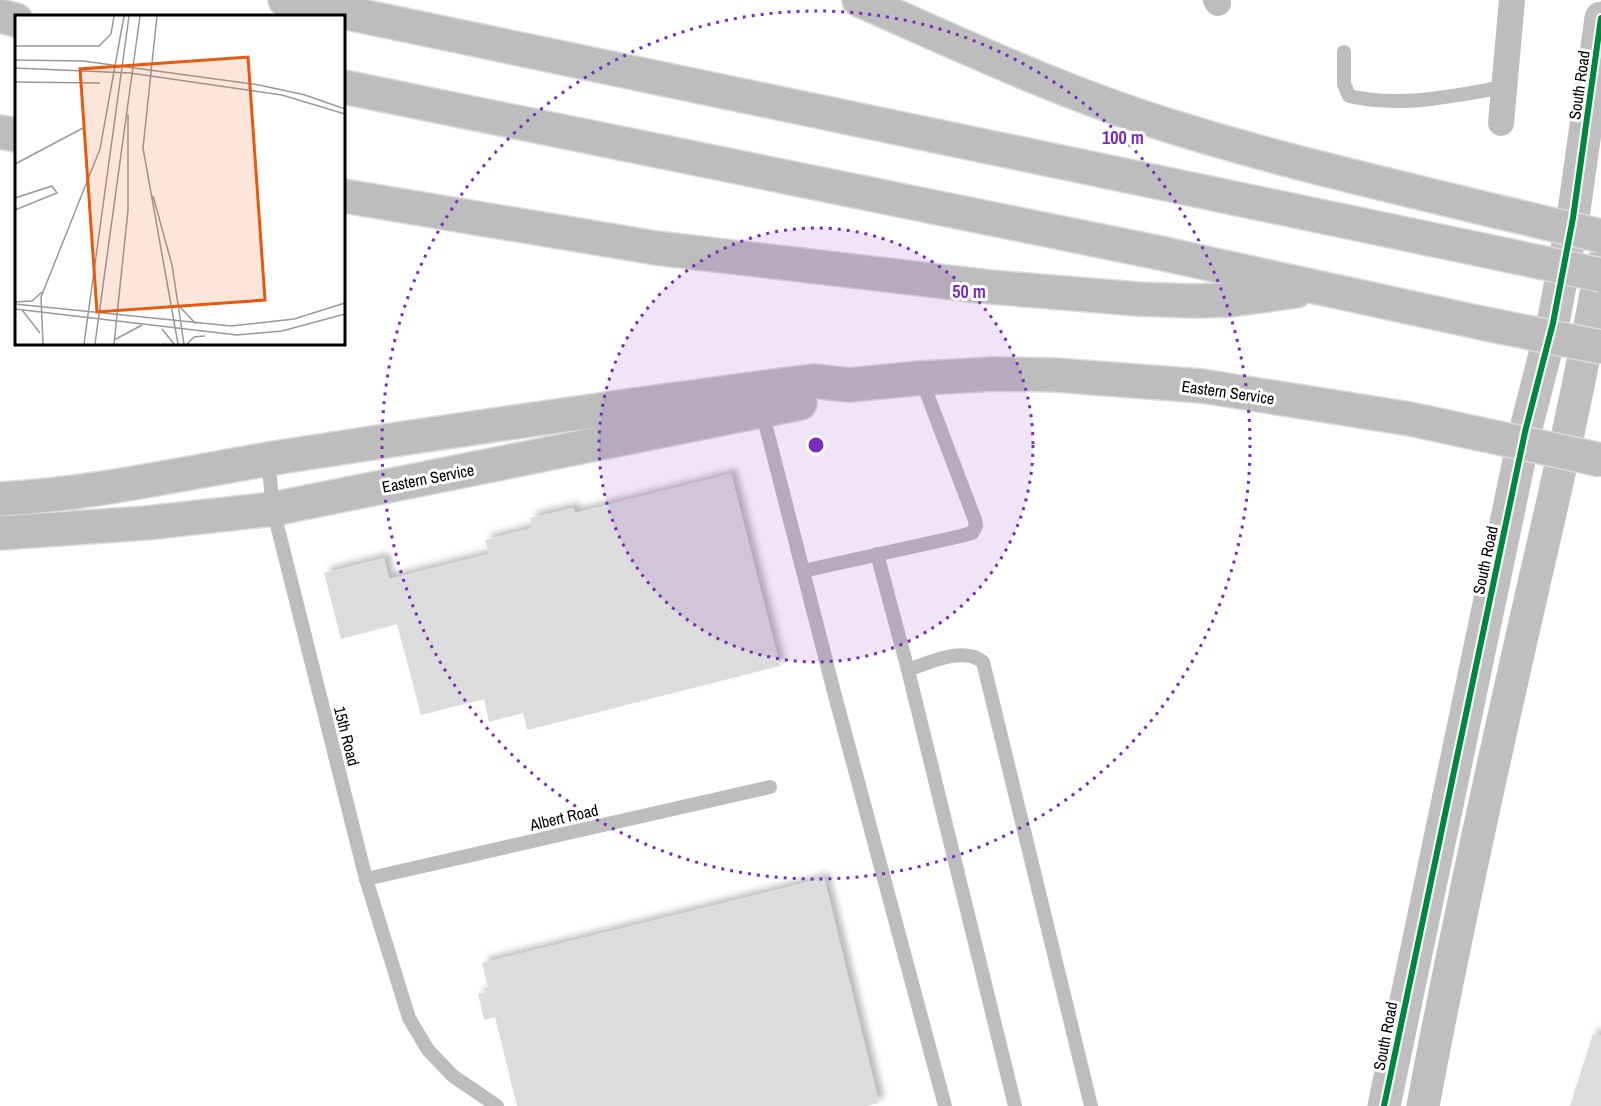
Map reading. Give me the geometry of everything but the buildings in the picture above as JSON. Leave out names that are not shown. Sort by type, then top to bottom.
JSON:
[{"type":"main road","points":[[285,0],[1601,275]]},
{"type":"main road","points":[[859,0],[1068,90],[1169,126],[1292,161],[1601,236]]},
{"type":"main road","points":[[0,16],[15,20]]},
{"type":"main road","points":[[345,87],[1143,250],[1594,346]]},
{"type":"main road","points":[[0,132],[15,135]]},
{"type":"main road","points":[[345,196],[656,248],[990,287],[1193,302],[1272,295],[1312,287]]},
{"type":"main road","name":"Eastern Service","points":[[4,497],[140,482],[268,459],[538,418],[813,381],[849,385],[995,374],[1055,375],[1202,386],[1410,419],[1601,460]]},
{"type":"main road","name":"Eastern Service","points":[[0,533],[146,523],[273,509],[814,400],[849,385]]},
{"type":"main road","points":[[0,544],[33,531]]},
{"type":"street","points":[[1502,123],[1512,0]]},
{"type":"street","name":"South Road","points":[[1384,1106],[1525,432],[1553,323],[1573,218],[1601,18]]},
{"type":"street","points":[[1424,1106],[1448,973],[1594,346],[1601,265]]},
{"type":"lane","points":[[1344,52],[1344,84],[1349,96],[1372,101],[1421,101],[1504,87]]},
{"type":"lane","points":[[803,571],[972,533],[976,526],[975,520],[921,378]]},
{"type":"lane","points":[[762,411],[945,1106]]},
{"type":"lane","name":"15th Road","points":[[268,459],[273,509],[366,879],[409,1018],[428,1050],[453,1076],[497,1106]]},
{"type":"lane","points":[[877,554],[908,670],[1015,1106]]},
{"type":"lane","points":[[908,670],[961,655],[971,655],[983,662],[1091,1106]]},
{"type":"lane","name":"Albert Road","points":[[366,879],[770,787]]},
{"type":"cycle path","points":[[1384,1106],[1525,432],[1553,323],[1573,218],[1601,18]]}]
